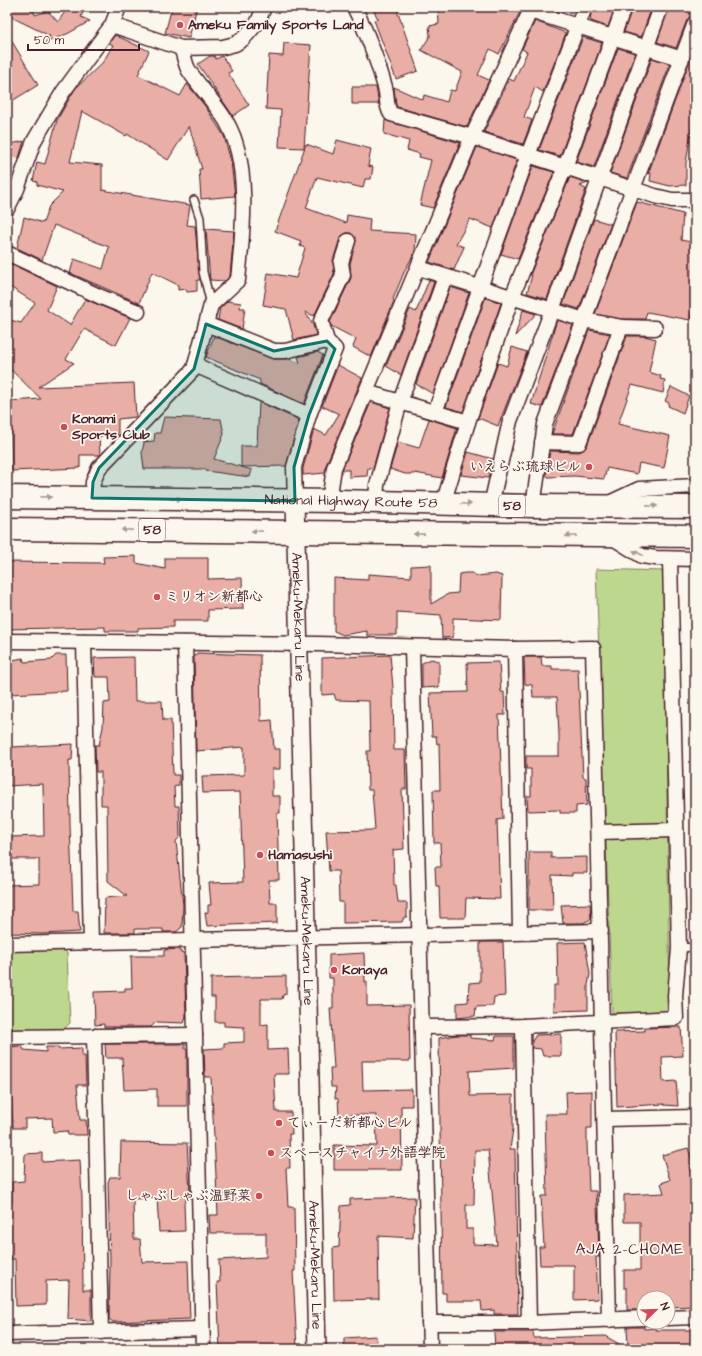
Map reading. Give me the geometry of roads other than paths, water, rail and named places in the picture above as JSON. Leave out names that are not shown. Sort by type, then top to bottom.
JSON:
[{"type":"highway","name":"National Highway Route 58","points":[[7,497],[329,501],[533,506],[695,507]]},
{"type":"highway","name":"58","points":[[7,529],[695,536]]},
{"type":"street","points":[[7,209],[17,189],[34,141],[63,92],[112,25],[118,7]]},
{"type":"street","points":[[112,25],[181,48],[222,47],[235,44],[243,39],[258,22],[264,7]]},
{"type":"street","points":[[354,7],[363,26],[386,89],[387,104],[391,114],[472,137],[634,190],[672,200],[695,200]]},
{"type":"street","points":[[435,412],[528,155],[585,7]]},
{"type":"street","points":[[443,504],[468,422],[512,297],[565,167],[624,7]]},
{"type":"street","points":[[491,505],[510,421],[600,179],[661,7]]},
{"type":"street","points":[[329,501],[334,468],[472,137],[531,9],[577,27],[612,38],[646,48],[687,56]]},
{"type":"street","points":[[533,506],[545,424],[634,190],[687,56],[695,23]]},
{"type":"street","points":[[92,498],[93,482],[99,468],[194,369],[211,305],[238,280],[244,219],[240,165],[235,142],[226,121],[188,68],[181,48]]},
{"type":"street","points":[[295,501],[294,467],[309,415],[335,349],[326,341],[321,320],[343,275],[341,263],[348,241]]},
{"type":"street","points":[[7,253],[100,297],[138,312]]},
{"type":"street","points":[[418,268],[584,320],[621,327],[655,328]]},
{"type":"street","points":[[376,502],[377,485],[400,402],[445,277]]},
{"type":"street","points":[[206,324],[274,351],[286,351],[326,341]]},
{"type":"street","points":[[542,442],[579,443],[621,327]]},
{"type":"street","points":[[195,365],[309,415]]},
{"type":"street","points":[[366,392],[468,422]]},
{"type":"street","points":[[605,506],[639,489],[695,486]]},
{"type":"street","name":"Ameku-Mekaru Line","points":[[295,501],[317,1349]]},
{"type":"street","points":[[610,536],[642,556],[695,560]]},
{"type":"street","points":[[422,1027],[523,1026],[676,1018],[675,996],[679,948],[670,559]]},
{"type":"street","points":[[7,641],[299,644],[515,649],[593,648],[601,931],[609,1320]]},
{"type":"street","points":[[84,642],[91,942]]},
{"type":"street","points":[[186,643],[203,1349]]},
{"type":"street","points":[[412,647],[430,1349]]},
{"type":"street","points":[[515,649],[520,932]]},
{"type":"street","points":[[598,832],[676,830]]},
{"type":"street","points":[[7,944],[307,936],[601,931]]},
{"type":"street","points":[[523,1026],[529,1322]]},
{"type":"street","points":[[7,1037],[195,1034]]},
{"type":"street","points":[[94,1036],[101,1332]]},
{"type":"street","points":[[605,1119],[694,1120]]},
{"type":"street","points":[[676,1318],[695,1317]]},
{"type":"street","points":[[429,1323],[636,1318]]},
{"type":"street","points":[[7,1334],[202,1329]]},
{"type":"lane","points":[[194,200],[200,218],[203,272],[211,305]]},
{"type":"lane","points":[[679,948],[695,947]]},
{"type":"place","name":"Ameku Family Sports Land","points":[[180,25]]},
{"type":"place","name":"Konami Sports Club","points":[[64,427]]},
{"type":"place","name":"いえらぶ琉球ビル","points":[[589,467]]},
{"type":"place","name":"ミリオン新都心","points":[[157,597]]},
{"type":"place","name":"Hamasushi","points":[[260,855]]},
{"type":"place","name":"Konaya","points":[[334,970]]},
{"type":"place","name":"てぃーだ新都心ビル","points":[[279,1123]]},
{"type":"place","name":"スペースチャイナ外語学院","points":[[271,1153]]},
{"type":"place","name":"しゃぶしゃぶ温野菜","points":[[259,1196]]},
{"type":"district","name":"AJA 2-CHOME","points":[[630,1249]]}]
